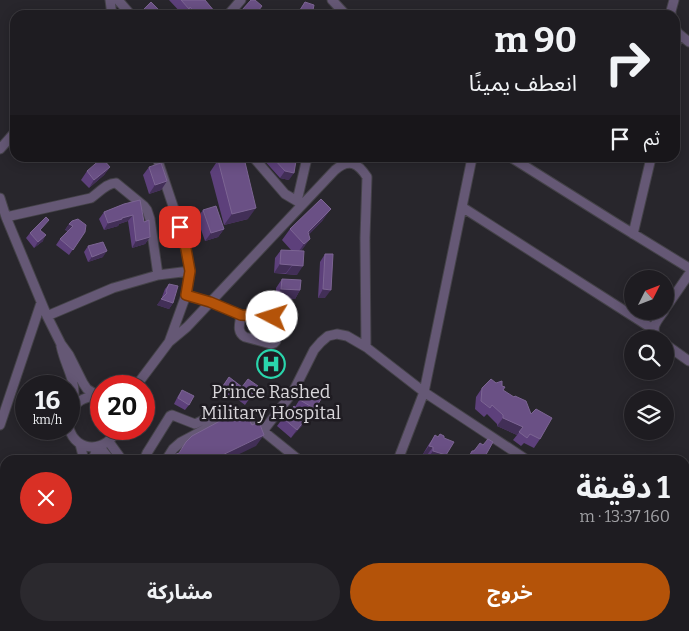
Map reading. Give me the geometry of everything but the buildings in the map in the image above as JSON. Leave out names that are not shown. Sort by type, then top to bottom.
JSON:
[{"type":"street","points":[[118,0],[127,10]]},
{"type":"street","points":[[232,10],[241,0]]},
{"type":"street","points":[[332,0],[341,10]]},
{"type":"street","points":[[0,149],[10,138]]},
{"type":"street","points":[[158,162],[182,235],[190,271],[186,295],[170,342]]},
{"type":"street","points":[[257,162],[285,194],[299,203]]},
{"type":"street","points":[[299,203],[306,162]]},
{"type":"street","points":[[400,455],[424,392],[471,162]]},
{"type":"street","points":[[518,162],[689,268]]},
{"type":"street","points":[[633,234],[650,162]]},
{"type":"street","points":[[144,375],[170,342],[187,327],[299,203],[342,164],[348,163],[356,165],[363,170],[367,177],[365,238],[366,348]]},
{"type":"street","points":[[6,217],[90,198],[98,194],[109,184],[116,183],[139,201],[147,210],[158,276]]},
{"type":"street","points":[[0,198],[47,316],[83,383],[90,391]]},
{"type":"street","points":[[462,207],[653,329],[658,320]]},
{"type":"street","points":[[47,316],[114,288],[158,276],[190,271]]},
{"type":"street","points":[[674,296],[689,274]]},
{"type":"street","points":[[186,295],[210,302],[241,315],[272,317],[276,322],[276,341],[271,344],[241,335],[239,330],[241,315]]},
{"type":"street","points":[[0,426],[41,303]]},
{"type":"street","points":[[262,430],[293,392],[314,350],[328,336],[337,334],[347,336],[366,348],[424,392],[519,455]]},
{"type":"street","points":[[61,344],[63,357],[70,375]]},
{"type":"street","points":[[674,350],[689,361]]},
{"type":"street","points":[[146,455],[170,416],[172,415],[194,424],[226,409],[234,410],[292,455]]},
{"type":"street","points":[[169,455],[181,442],[228,417],[238,415]]},
{"type":"street","points":[[76,440],[88,447],[98,447],[110,440]]},
{"type":"street","points":[[108,442],[118,455]]},
{"type":"street","points":[[80,444],[83,455]]},
{"type":"street","points":[[95,455],[98,447]]},
{"type":"street","points":[[98,447],[105,455]]},
{"type":"place","name":"Prince Rashed Military Hospital","points":[[271,364]]},
{"type":"route","points":[[180,227],[190,271],[186,295],[210,302],[241,315],[272,317]]}]
